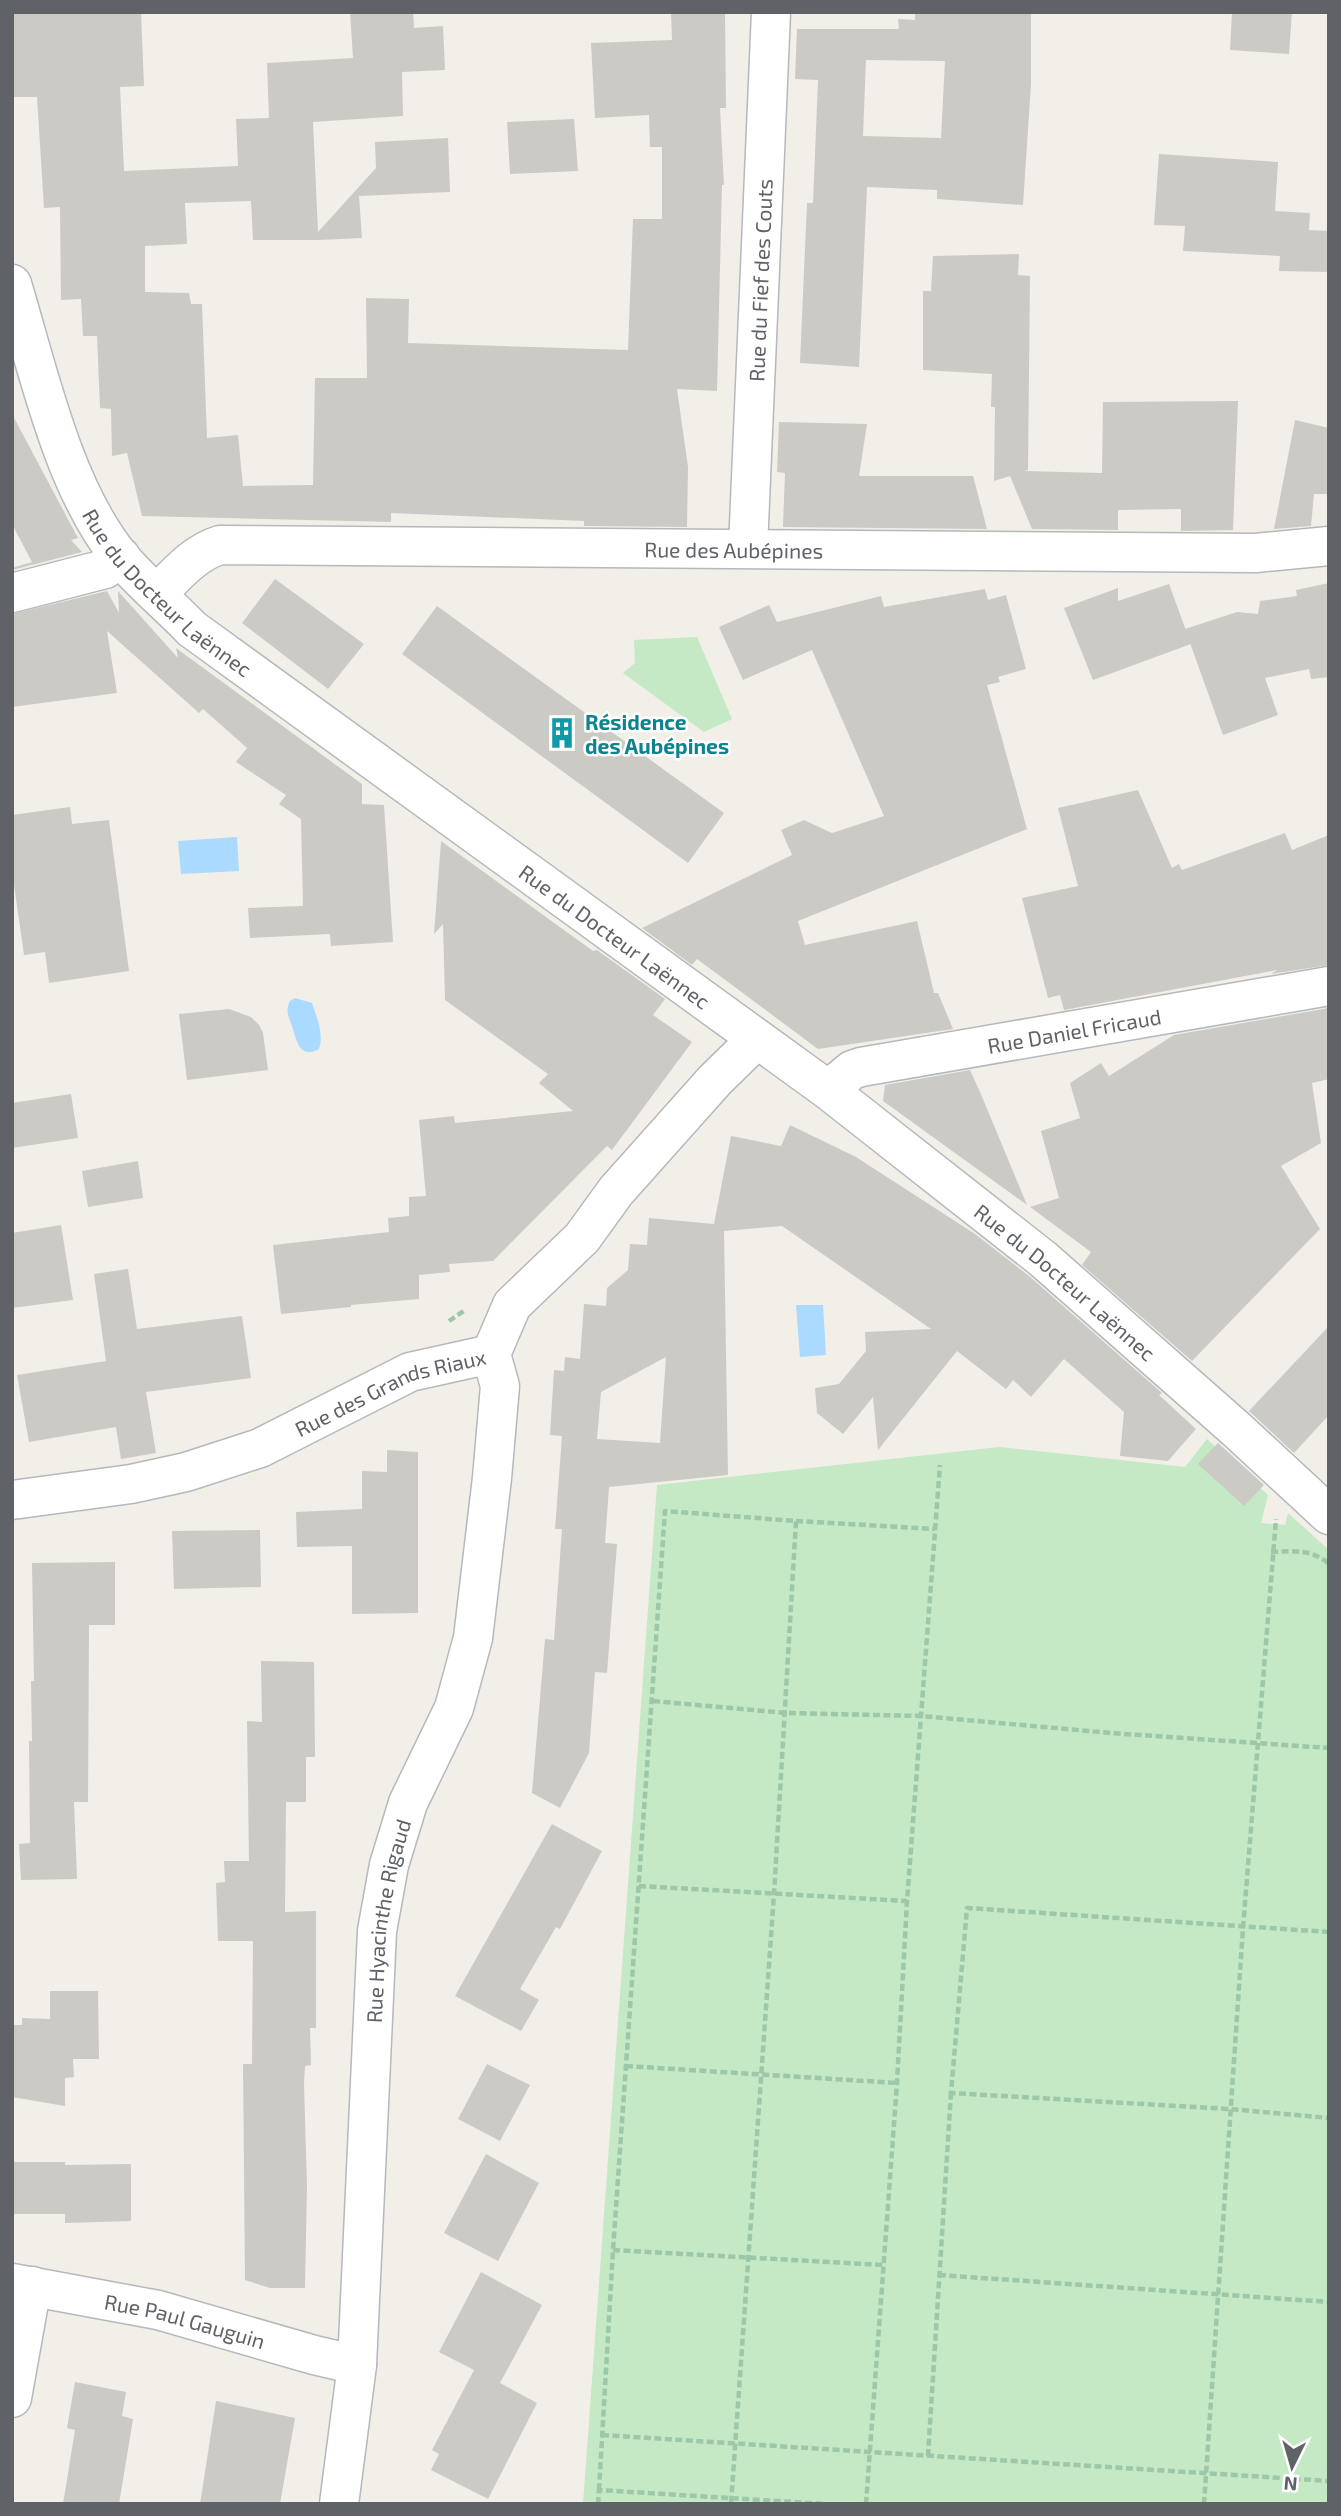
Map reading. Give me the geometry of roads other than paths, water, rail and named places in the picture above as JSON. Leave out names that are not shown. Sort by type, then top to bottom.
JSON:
[{"type":"street","name":"Rue du Fief des Couts","points":[[748,548],[771,12]]},
{"type":"street","name":"Rue du Docteur Laënnec","points":[[12,284],[66,460],[99,526],[121,557],[192,629],[828,1090],[1043,1259],[1329,1515]]},
{"type":"street","name":"Rue des Aubépines","points":[[158,593],[194,558],[207,549],[220,545],[1255,553],[1329,546]]},
{"type":"street","points":[[12,593],[105,569],[121,557]]},
{"type":"street","name":"Rue Daniel Fricaud","points":[[828,1090],[852,1070],[860,1067],[1329,986]]},
{"type":"street","name":"Rue des Grands Riaux","points":[[12,1500],[131,1484],[186,1472],[260,1448],[410,1372],[492,1353],[512,1305],[582,1238],[616,1191],[715,1080],[757,1039]]},
{"type":"street","name":"Rue Hyacinthe Rigaud","points":[[339,2504],[357,2365],[377,1931],[389,1865],[408,1803],[454,1709],[472,1638],[492,1478],[500,1386],[492,1353]]},
{"type":"street","points":[[12,2398],[22,2285]]},
{"type":"street","name":"Rue Paul Gauguin","points":[[22,2285],[158,2310],[314,2356],[357,2365]]},
{"type":"water","points":[[237,837],[239,871],[181,874],[178,841]]},
{"type":"water","points":[[295,998],[312,1003],[316,1014],[320,1043],[319,1049],[313,1052],[301,1048],[289,1018],[289,1003]]},
{"type":"water","points":[[796,1305],[823,1305],[826,1355],[800,1357]]},
{"type":"place","name":"Résidence des Aubépines","points":[[562,733]]}]
